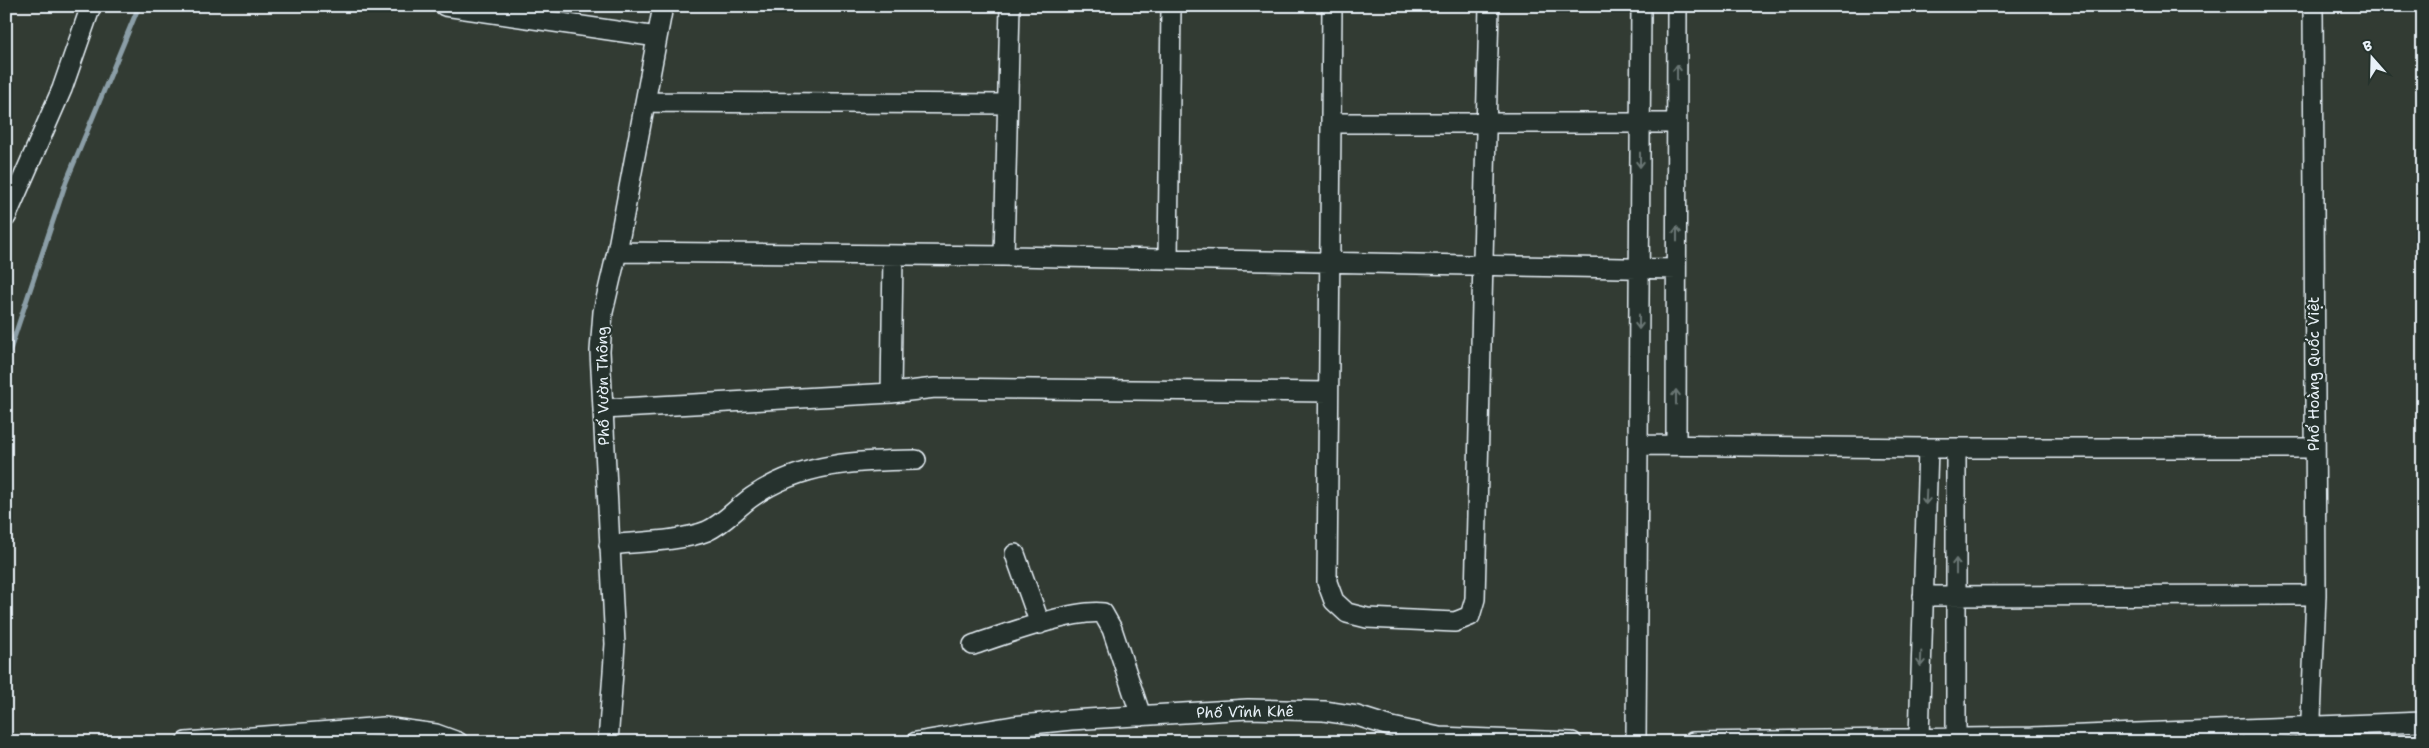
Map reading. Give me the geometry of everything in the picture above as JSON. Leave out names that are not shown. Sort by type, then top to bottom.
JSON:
[{"type":"street","points":[[6,217],[62,90],[91,6]]},
{"type":"street","points":[[445,6],[657,37]]},
{"type":"street","name":"Phố Vườn Thông","points":[[608,742],[615,644],[600,351],[603,312],[617,252],[663,6]]},
{"type":"street","points":[[1004,256],[1010,6]]},
{"type":"street","points":[[1168,259],[1171,6]]},
{"type":"street","points":[[1332,6],[1327,582],[1334,601],[1347,613],[1367,618],[1455,622],[1470,616],[1476,599],[1489,6]]},
{"type":"street","points":[[1636,742],[1641,6]]},
{"type":"street","points":[[1676,445],[1677,6]]},
{"type":"street","name":"Phố Hoàng Quốc Việt","points":[[2310,734],[2316,595],[2313,6]]},
{"type":"street","points":[[645,102],[1007,104]]},
{"type":"street","points":[[1331,123],[1677,123]]},
{"type":"street","points":[[617,252],[1004,256],[1676,269]]},
{"type":"street","points":[[891,393],[894,255]]},
{"type":"street","points":[[603,409],[891,393],[935,388],[1328,392]]},
{"type":"street","points":[[1638,445],[1928,448],[2314,448]]},
{"type":"street","points":[[1919,738],[1928,448]]},
{"type":"street","points":[[1956,448],[1956,738]]},
{"type":"street","points":[[609,545],[705,532],[730,517],[752,497],[795,474],[824,465],[858,461],[916,460]]},
{"type":"street","points":[[1015,554],[1040,624]]},
{"type":"street","points":[[1923,596],[2316,595]]},
{"type":"street","points":[[973,645],[1040,624],[1094,612],[1103,613],[1112,628],[1141,716]]},
{"type":"street","name":"Phố Vĩnh Khê","points":[[916,742],[1013,726],[1248,709],[1324,711],[1357,716],[1392,727],[1439,737],[1572,742]]},
{"type":"street","points":[[1693,742],[2310,734],[2423,722]]},
{"type":"street","points":[[186,742],[384,727],[436,734],[458,742]]},
{"type":"waterway","points":[[6,362],[66,182],[139,6]]}]
